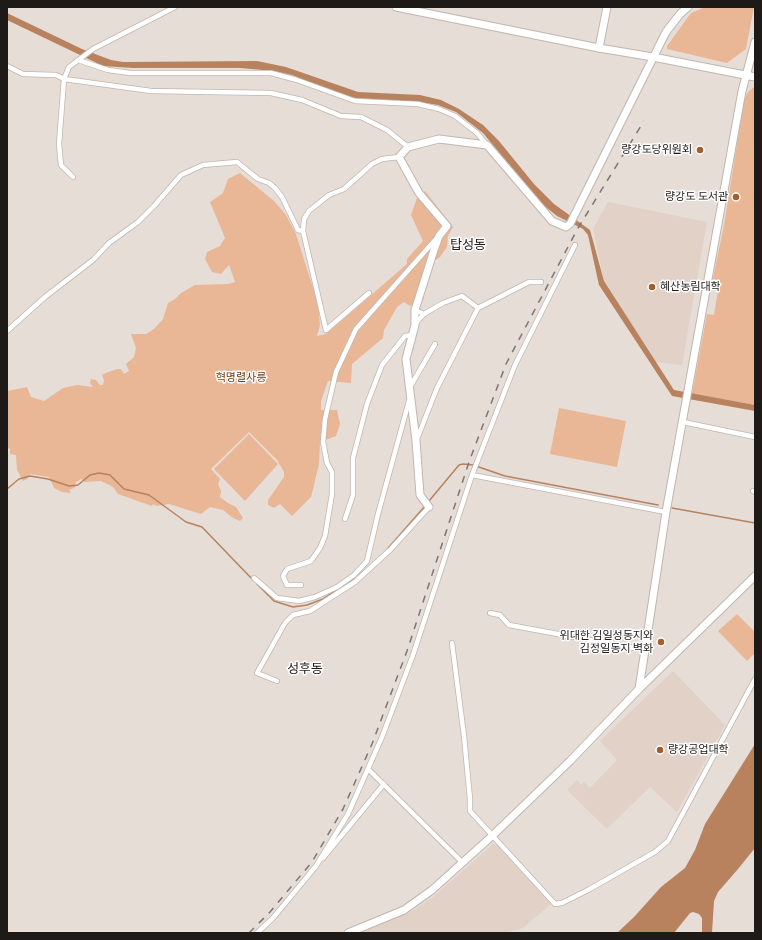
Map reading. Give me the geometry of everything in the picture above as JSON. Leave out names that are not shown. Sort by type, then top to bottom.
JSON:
[{"type":"main road","points":[[396,7],[599,48],[755,77]]},
{"type":"main road","points":[[599,48],[607,7]]},
{"type":"main road","points":[[427,505],[420,494],[416,441],[406,359],[415,325],[416,310],[439,236],[448,226],[419,193],[399,157],[408,147],[439,139],[487,145],[552,221],[566,227],[570,224],[666,32],[680,14],[688,7]]},
{"type":"main road","points":[[638,689],[666,512],[690,388],[736,122],[755,42]]},
{"type":"main road","points":[[348,933],[404,910],[432,890],[463,863],[570,761],[638,689],[755,576]]},
{"type":"street","points":[[73,177],[61,165],[59,144],[64,79],[69,67],[92,49],[175,7]]},
{"type":"street","points":[[79,59],[108,70],[130,73],[271,73],[297,80],[355,101],[418,104],[439,109],[455,116],[478,134],[487,145]]},
{"type":"street","points":[[7,66],[23,74],[56,75],[64,79],[151,91],[270,93],[302,100],[341,116],[361,117],[387,130],[408,147]]},
{"type":"street","points":[[369,293],[326,330],[303,231],[304,219],[309,211],[329,195],[344,189],[372,164],[382,159],[399,157]]},
{"type":"street","points":[[7,331],[45,297],[93,260],[109,243],[138,222],[181,175],[203,165],[237,162],[258,179],[269,183],[275,188],[285,203],[298,230],[303,231]]},
{"type":"street","points":[[301,585],[287,585],[283,576],[287,569],[311,562],[320,548],[325,536],[332,494],[332,472],[328,463],[324,442],[325,418],[336,372],[356,329],[439,236]]},
{"type":"street","points":[[316,866],[348,814],[382,737],[413,655],[475,466],[515,365],[576,245]]},
{"type":"street","points":[[416,441],[437,388],[464,332],[478,308],[529,282],[541,282]]},
{"type":"street","points":[[415,325],[424,314],[443,302],[462,296],[478,308]]},
{"type":"street","points":[[416,310],[424,314]]},
{"type":"street","points":[[345,519],[352,495],[353,458],[367,404],[382,365],[405,336],[412,335]]},
{"type":"street","points":[[410,387],[435,344]]},
{"type":"street","points":[[254,578],[277,598],[299,601],[315,597],[337,587],[354,575],[367,561],[378,514],[411,395]]},
{"type":"street","points":[[683,422],[755,437]]},
{"type":"street","points":[[472,475],[666,512]]},
{"type":"street","points":[[277,681],[257,673],[285,623],[293,615],[310,611],[355,582],[391,548],[427,505]]},
{"type":"street","points":[[490,613],[500,615],[510,625],[645,650]]},
{"type":"street","points":[[452,642],[465,751],[470,811],[555,904],[562,904],[581,894],[655,852],[668,841],[683,816],[755,679]]},
{"type":"street","points":[[368,769],[463,863]]},
{"type":"street","points":[[257,933],[273,918],[384,784]]},
{"type":"shaded area","points":[[7,13],[82,49],[111,60],[123,62],[257,61],[286,67],[358,92],[420,95],[441,100],[459,109],[483,125],[499,141],[534,184],[554,204],[590,230],[604,281],[674,390],[755,405],[755,411],[672,396],[599,285],[588,235],[583,229],[557,216],[542,204],[483,133],[456,112],[438,105],[418,102],[356,98],[338,94],[292,75],[274,71],[240,68],[133,68],[103,66],[7,20]]},
{"type":"shaded area","name":"혜산농림대학","points":[[608,202],[707,222],[682,365],[655,362],[604,281],[593,229]]},
{"type":"shaded area","name":"량강공업대학","points":[[673,671],[725,725],[677,812],[650,787],[607,829],[567,790],[577,780],[581,785],[584,782],[590,788],[617,760],[600,741]]},
{"type":"shaded area","points":[[755,744],[755,848],[718,892],[714,901],[712,933],[702,933],[702,918],[699,914],[693,912],[690,913],[674,933],[617,933],[634,917],[661,887],[685,868],[695,850],[705,824]]},
{"type":"shaded area","points":[[493,844],[497,845],[551,904],[523,928],[502,933],[358,933],[414,910],[433,897]]},
{"type":"green space","points":[[705,7],[754,7],[746,49],[727,63],[667,49],[667,46],[691,13]]},
{"type":"green space","points":[[755,86],[755,405],[692,394],[707,314],[714,315],[719,284],[712,283],[724,225],[744,101],[747,93]]},
{"type":"green space","name":"혁명렬사릉","points":[[240,173],[274,201],[286,215],[296,234],[318,304],[320,325],[317,336],[326,334],[407,264],[407,259],[423,241],[411,215],[417,198],[425,191],[453,227],[448,236],[447,247],[440,257],[423,269],[424,299],[410,306],[404,302],[397,307],[384,330],[383,338],[352,364],[351,383],[328,381],[321,401],[321,410],[337,410],[340,424],[336,436],[320,442],[319,464],[311,497],[292,516],[280,504],[274,508],[268,505],[268,500],[284,477],[284,472],[277,460],[249,432],[211,469],[220,479],[218,484],[221,491],[220,497],[236,507],[243,518],[240,521],[233,518],[223,510],[210,507],[201,514],[169,504],[157,506],[153,504],[152,506],[118,494],[113,487],[101,481],[85,482],[81,479],[75,483],[76,487],[69,490],[71,493],[62,492],[54,488],[49,477],[30,474],[27,479],[23,481],[17,470],[16,455],[10,454],[10,449],[7,447],[7,391],[27,387],[31,397],[44,401],[63,388],[77,385],[93,387],[90,383],[91,379],[96,380],[100,385],[103,385],[104,380],[102,375],[117,369],[121,369],[124,374],[129,371],[126,364],[134,357],[136,348],[131,334],[146,334],[154,329],[163,319],[168,303],[195,285],[228,284],[235,282],[229,265],[221,274],[212,272],[205,259],[207,252],[220,246],[225,238],[210,202],[223,193],[228,179]]},
{"type":"green space","points":[[559,408],[626,421],[617,467],[550,454]]},
{"type":"green space","points":[[249,434],[278,464],[245,501],[214,469]]},
{"type":"green space","points":[[737,614],[755,632],[755,653],[747,661],[718,631]]},
{"type":"waterway","points":[[429,501],[459,465],[463,464],[473,465],[505,476],[658,505]]},
{"type":"waterway","points":[[7,489],[19,479],[30,476],[48,479],[69,486],[78,485],[90,475],[99,473],[110,475],[124,489],[149,495],[186,522],[202,527],[253,580]]},
{"type":"waterway","points":[[383,554],[425,506]]},
{"type":"waterway","points":[[672,508],[755,523]]},
{"type":"waterway","points":[[257,584],[274,601],[293,607],[307,605],[323,599],[367,569]]},
{"type":"railway","points":[[249,933],[270,912],[312,862],[343,809],[372,744],[407,651],[469,462],[506,364],[578,228],[644,121]]},
{"type":"place","name":"량강도당위원회","points":[[700,150]]},
{"type":"place","name":"량강도 도서관","points":[[736,197]]},
{"type":"place","name":"혜산농림대학","points":[[652,287]]},
{"type":"place","name":"위대한 김일성동지와 김정일동지 벽화","points":[[661,642]]},
{"type":"place","name":"량강공업대학","points":[[660,750]]},
{"type":"district","name":"탑성동","points":[[468,245]]},
{"type":"district","name":"성후동","points":[[305,669]]}]
